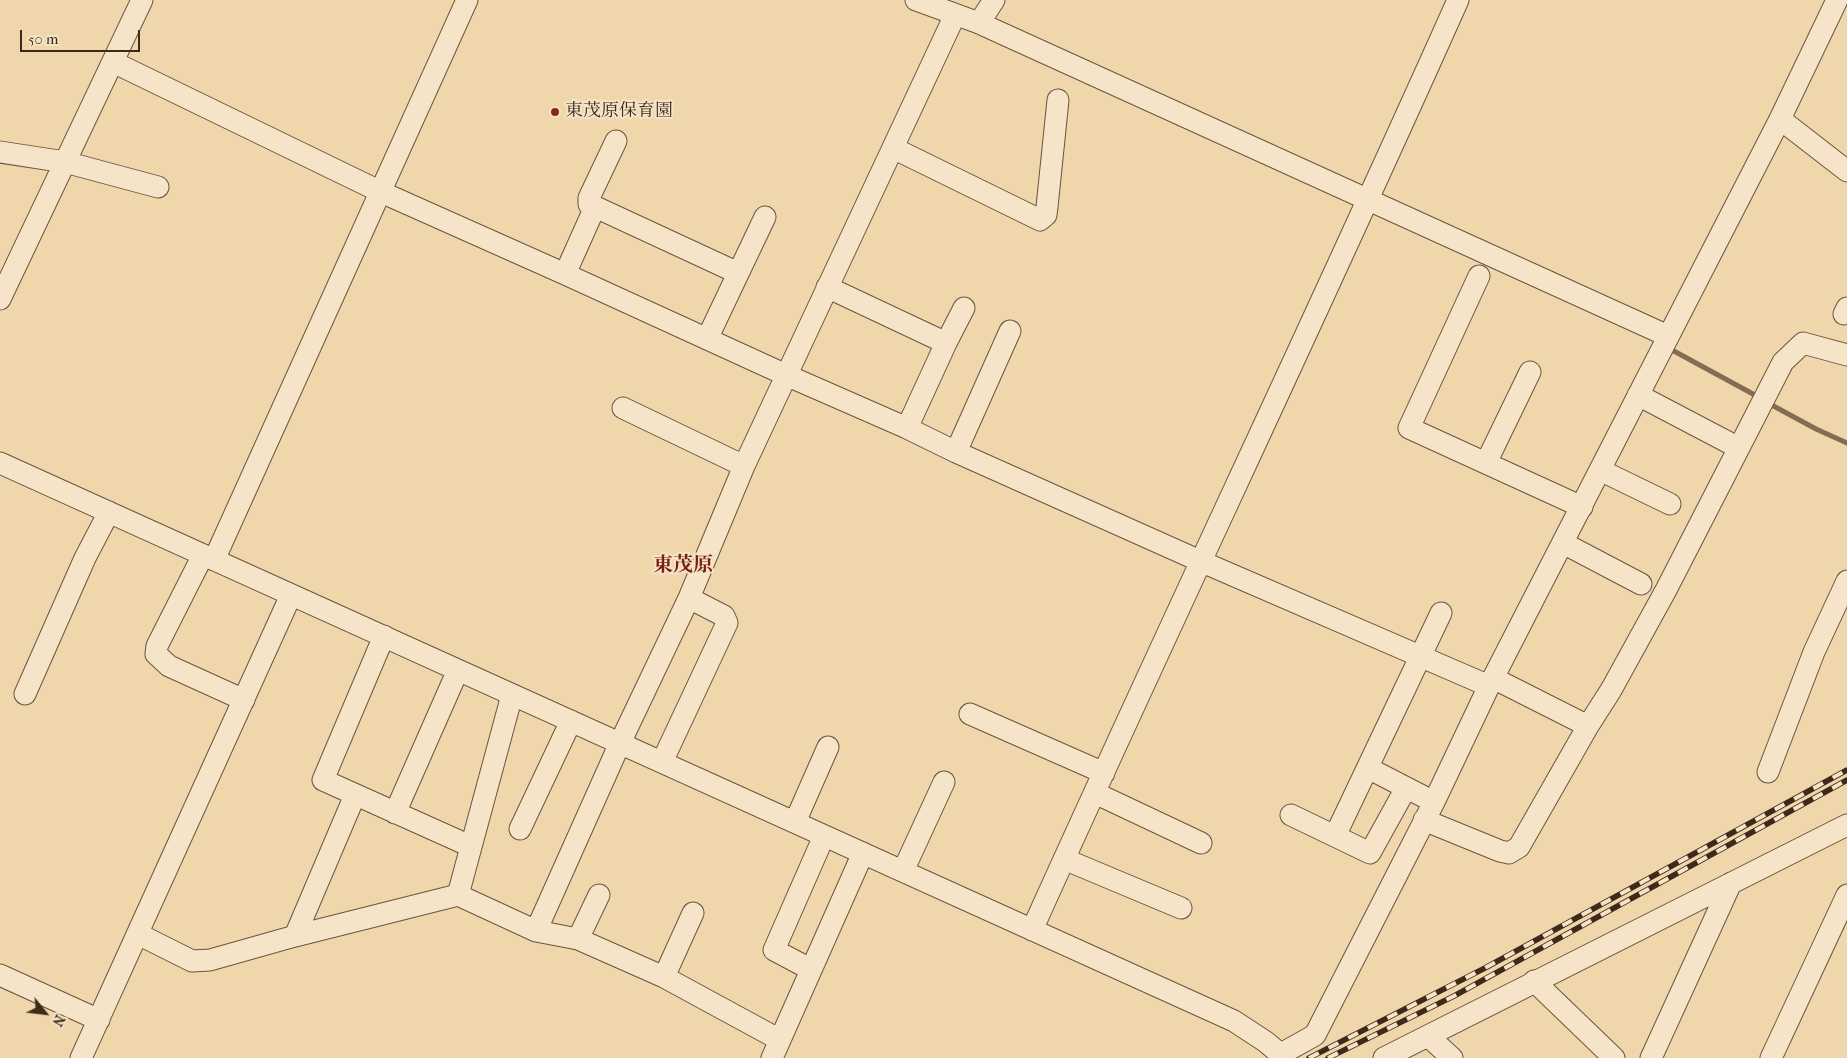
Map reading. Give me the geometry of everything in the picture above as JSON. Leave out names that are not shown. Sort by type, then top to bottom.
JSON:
[{"type":"street","points":[[0,298],[9,258],[65,162],[142,0]]},
{"type":"street","points":[[244,700],[170,666],[156,654],[157,646],[208,557],[381,192],[467,0]]},
{"type":"street","points":[[916,0],[979,23],[1668,336]]},
{"type":"street","points":[[979,23],[994,0]]},
{"type":"street","points":[[1032,930],[1200,561],[1369,200],[1458,0]]},
{"type":"street","points":[[0,463],[1234,1021],[1266,1042],[1283,1056],[1315,1035],[1429,811],[1491,682],[1780,119],[1837,0]]},
{"type":"street","points":[[536,931],[688,598],[744,466],[955,15]]},
{"type":"street","points":[[113,62],[381,192],[907,428],[956,452],[1420,657],[1491,682],[1588,726]]},
{"type":"street","points":[[893,148],[1040,220],[1046,215],[1058,100]]},
{"type":"street","points":[[1780,119],[1847,171]]},
{"type":"street","points":[[616,141],[589,198],[589,204],[738,273]]},
{"type":"street","points":[[0,152],[65,162],[158,187]]},
{"type":"street","points":[[565,274],[595,207]]},
{"type":"street","points":[[707,339],[765,217]]},
{"type":"street","points":[[1478,276],[1409,428],[1582,507]]},
{"type":"street","points":[[827,288],[946,343]]},
{"type":"street","points":[[907,428],[964,308]]},
{"type":"street","points":[[956,452],[1010,331]]},
{"type":"street","points":[[1368,768],[1406,788],[1429,811],[1500,851],[1509,853],[1519,847],[1588,726],[1611,690],[1666,590],[1783,362],[1803,343],[1847,355]]},
{"type":"street","points":[[1486,464],[1530,372]]},
{"type":"street","points":[[1638,395],[1739,448]]},
{"type":"street","points":[[623,408],[744,466]]},
{"type":"street","points":[[1600,470],[1670,504]]},
{"type":"street","points":[[25,694],[86,558],[109,512]]},
{"type":"street","points":[[1563,543],[1641,584]]},
{"type":"street","points":[[1768,772],[1814,652],[1847,582]]},
{"type":"street","points":[[81,1058],[292,595]]},
{"type":"street","points":[[662,762],[726,623],[724,616],[688,598]]},
{"type":"street","points":[[1335,836],[1441,613]]},
{"type":"street","points":[[384,636],[323,780],[470,846]]},
{"type":"street","points":[[395,812],[458,670]]},
{"type":"street","points":[[458,895],[512,695]]},
{"type":"street","points":[[970,714],[1104,773]]},
{"type":"street","points":[[520,829],[571,721]]},
{"type":"street","points":[[795,822],[828,747]]},
{"type":"street","points":[[903,871],[944,782]]},
{"type":"street","points":[[1291,815],[1370,853],[1406,788]]},
{"type":"street","points":[[1095,793],[1201,842]]},
{"type":"street","points":[[295,936],[355,795]]},
{"type":"street","points":[[1384,1058],[1847,825]]},
{"type":"street","points":[[810,969],[774,950],[824,836]]},
{"type":"street","points":[[138,934],[192,961],[210,960],[295,936],[458,895],[536,931],[578,939],[664,977],[776,1049],[863,853]]},
{"type":"street","points":[[1064,859],[1181,908]]},
{"type":"street","points":[[1651,1058],[1731,883]]},
{"type":"street","points":[[578,939],[599,895]]},
{"type":"street","points":[[1771,1058],[1844,907]]},
{"type":"street","points":[[664,977],[693,913]]},
{"type":"street","points":[[0,975],[99,1020]]},
{"type":"street","points":[[1534,981],[1614,1058]]},
{"type":"street","points":[[1428,1036],[1452,1058]]},
{"type":"waterway","points":[[1672,350],[1753,394]]},
{"type":"waterway","points":[[1768,403],[1816,429],[1847,443]]},
{"type":"railway","points":[[1309,1058],[1485,968],[1847,770]]},
{"type":"railway","points":[[1328,1058],[1454,996],[1847,780]]},
{"type":"place","name":"東茂原保育園","points":[[555,112]]},
{"type":"district","name":"東茂原","points":[[683,566]]}]
